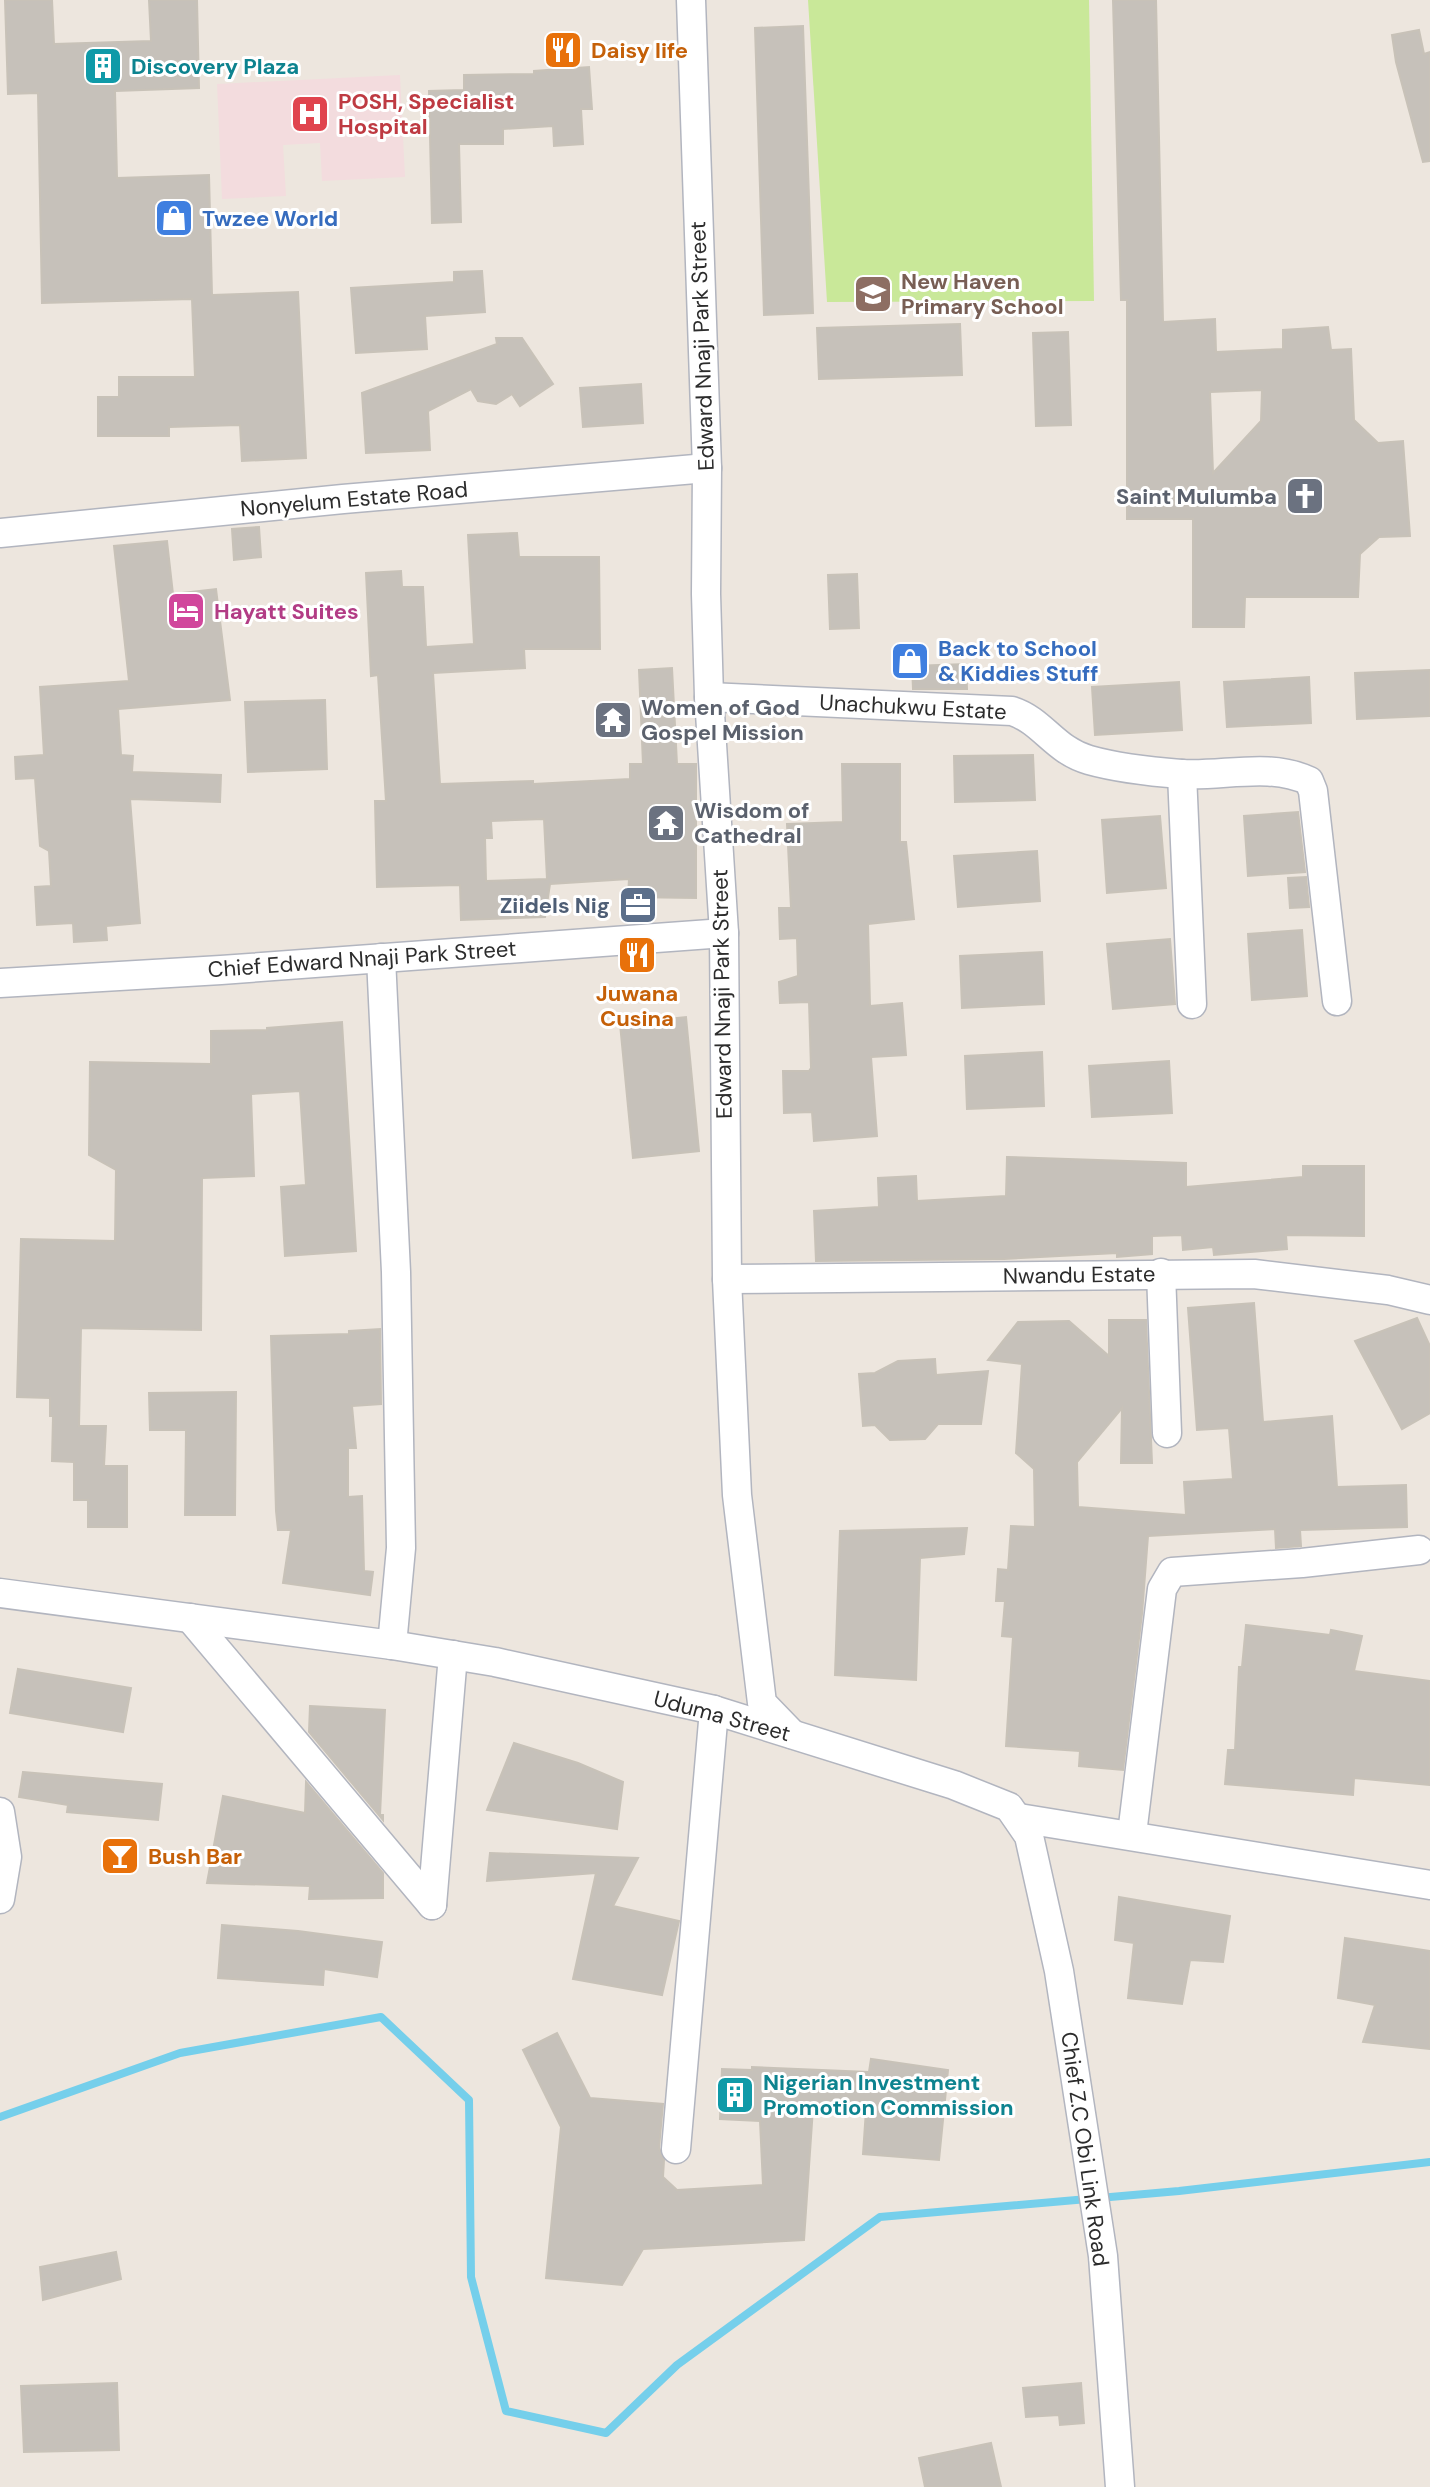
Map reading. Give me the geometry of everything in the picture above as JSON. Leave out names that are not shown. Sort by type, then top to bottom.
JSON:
[{"type":"street","name":"Edward Nnaji Park Street","points":[[691,0],[707,468],[709,697],[724,933],[727,1279],[737,1495],[762,1703],[792,1734]]},
{"type":"street","name":"Nonyelum Estate Road","points":[[0,533],[343,499],[707,468]]},
{"type":"street","name":"Unachukwu Estate","points":[[709,697],[1012,711],[1027,716],[1062,749],[1089,760],[1182,774],[1270,771],[1294,774],[1309,781],[1313,791],[1337,1001]]},
{"type":"street","points":[[1182,774],[1192,1004]]},
{"type":"street","name":"Chief Edward Nnaji Park Street","points":[[0,983],[724,933]]},
{"type":"street","points":[[381,958],[396,1272],[401,1532],[392,1645]]},
{"type":"street","points":[[1161,1273],[1167,1433]]},
{"type":"street","name":"Nwandu Estate","points":[[727,1279],[1254,1274],[1388,1290],[1430,1300]]},
{"type":"street","points":[[1132,1834],[1162,1589],[1172,1572],[1302,1563],[1419,1550]]},
{"type":"street","name":"Uduma Street","points":[[0,1593],[453,1655],[714,1710],[968,1790],[1009,1807],[1019,1818],[1430,1885]]},
{"type":"street","points":[[190,1618],[432,1905],[453,1655]]},
{"type":"street","points":[[676,2149],[714,1710]]},
{"type":"street","points":[[0,1812],[7,1857],[0,1899]]},
{"type":"street","name":"Chief Z.C Obi Link Road","points":[[1019,1818],[1029,1836],[1059,1971],[1103,2256],[1120,2487]]},
{"type":"shaded area","name":"POSH, Specialist Hospital","points":[[400,75],[405,177],[322,181],[320,143],[283,145],[286,196],[222,199],[217,84]]},
{"type":"green space","points":[[808,0],[1089,0],[1094,301],[827,302]]},
{"type":"building","points":[[5,0],[52,0],[54,44],[151,41],[149,0],[197,0],[199,88],[115,91],[117,178],[209,175],[212,295],[298,292],[306,458],[242,461],[240,425],[169,427],[169,436],[98,436],[98,397],[119,397],[119,377],[195,377],[192,299],[42,303],[38,93],[8,94]]},
{"type":"building","points":[[1113,0],[1156,0],[1163,322],[1215,319],[1216,352],[1283,349],[1283,330],[1328,327],[1331,350],[1351,349],[1354,420],[1378,443],[1403,441],[1410,536],[1379,537],[1360,554],[1358,597],[1245,597],[1244,627],[1193,627],[1193,519],[1127,519],[1127,300],[1121,300]],"holes":[[[1262,390],[1261,421],[1213,473],[1210,392]]]},
{"type":"building","points":[[803,26],[813,313],[764,315],[755,28]]},
{"type":"building","points":[[1419,30],[1424,54],[1430,52],[1430,161],[1423,162],[1396,62],[1392,35]]},
{"type":"building","points":[[589,67],[592,109],[581,109],[583,144],[554,146],[553,126],[503,129],[503,144],[459,144],[461,222],[432,223],[429,91],[464,90],[464,75],[534,74],[534,71]]},
{"type":"building","points":[[482,271],[485,312],[425,316],[427,349],[356,353],[351,288],[454,282],[454,272]]},
{"type":"building","points":[[960,324],[962,375],[819,379],[817,328]]},
{"type":"building","points":[[1068,332],[1071,425],[1036,426],[1033,333]]},
{"type":"building","points":[[496,338],[522,338],[553,384],[520,406],[512,394],[496,404],[478,401],[471,389],[428,411],[430,450],[366,453],[362,393],[497,344]]},
{"type":"building","points":[[641,384],[643,423],[583,427],[580,388]]},
{"type":"building","points":[[259,527],[261,557],[234,560],[232,529]]},
{"type":"building","points":[[517,533],[519,557],[599,557],[600,649],[524,649],[525,668],[433,673],[440,784],[533,781],[533,784],[630,779],[630,764],[643,764],[639,670],[672,668],[677,764],[696,764],[696,898],[628,897],[629,879],[550,884],[545,917],[461,920],[460,885],[377,887],[375,801],[386,801],[378,675],[371,676],[366,573],[401,571],[402,587],[423,587],[426,647],[474,644],[468,535]],"holes":[[[544,819],[547,879],[486,881],[485,838],[492,838],[491,821]]]},
{"type":"building","points":[[167,541],[173,594],[216,589],[230,700],[118,709],[121,755],[133,756],[132,772],[221,775],[220,802],[130,799],[140,923],[106,926],[107,940],[74,942],[73,923],[37,925],[35,887],[51,886],[49,851],[40,846],[35,778],[16,779],[15,757],[44,755],[40,687],[129,681],[114,546]]},
{"type":"building","points":[[857,574],[859,628],[830,629],[828,575]]},
{"type":"building","points":[[966,664],[967,689],[913,689],[912,666]]},
{"type":"building","points":[[1430,670],[1430,716],[1357,719],[1355,673]]},
{"type":"building","points":[[1309,677],[1311,723],[1227,727],[1224,682]]},
{"type":"building","points":[[1179,682],[1182,730],[1095,735],[1092,687]]},
{"type":"building","points":[[325,700],[327,769],[248,772],[245,702]]},
{"type":"building","points":[[1033,755],[1035,800],[955,802],[954,756]]},
{"type":"building","points":[[842,764],[900,764],[900,842],[906,842],[914,919],[868,924],[870,1006],[902,1003],[906,1055],[871,1057],[877,1136],[814,1141],[812,1112],[784,1113],[783,1071],[809,1071],[811,1068],[809,1002],[780,1003],[779,982],[798,976],[797,938],[780,939],[779,908],[791,908],[787,824],[843,822]]},
{"type":"building","points":[[1298,812],[1305,872],[1248,876],[1244,816]]},
{"type":"building","points":[[1160,816],[1166,888],[1107,893],[1102,820]]},
{"type":"building","points":[[1037,851],[1040,901],[958,907],[954,856]]},
{"type":"building","points":[[1306,877],[1309,907],[1290,908],[1288,878]]},
{"type":"building","points":[[1302,930],[1307,996],[1252,1000],[1248,934]]},
{"type":"building","points":[[1170,939],[1175,1004],[1113,1009],[1107,944]]},
{"type":"building","points":[[1042,952],[1044,1004],[962,1008],[960,956]]},
{"type":"building","points":[[686,1017],[699,1151],[633,1158],[620,1024]]},
{"type":"building","points":[[342,1022],[356,1251],[285,1256],[281,1187],[306,1185],[300,1091],[251,1094],[254,1176],[202,1178],[201,1330],[81,1328],[79,1426],[106,1426],[104,1466],[127,1466],[127,1527],[88,1527],[88,1500],[74,1500],[74,1462],[52,1461],[53,1416],[50,1416],[50,1398],[17,1397],[21,1239],[115,1241],[116,1170],[89,1155],[90,1062],[211,1064],[211,1031],[267,1030]]},
{"type":"building","points":[[1042,1052],[1044,1106],[967,1109],[965,1056]]},
{"type":"building","points":[[1169,1061],[1172,1113],[1092,1117],[1089,1066]]},
{"type":"building","points":[[1007,1157],[1186,1163],[1186,1187],[1303,1177],[1303,1166],[1364,1166],[1364,1236],[1286,1235],[1287,1249],[1214,1255],[1213,1247],[1183,1250],[1182,1235],[1152,1236],[1152,1254],[1117,1257],[1117,1253],[1004,1259],[816,1261],[814,1211],[879,1207],[878,1178],[916,1176],[917,1201],[1006,1196]]},
{"type":"building","points":[[1254,1303],[1263,1422],[1332,1416],[1337,1487],[1406,1485],[1407,1527],[1300,1530],[1301,1546],[1276,1548],[1275,1529],[1148,1536],[1123,1770],[1079,1766],[1080,1751],[1006,1746],[1013,1637],[1002,1636],[1005,1601],[996,1601],[998,1569],[1008,1570],[1011,1526],[1035,1527],[1034,1469],[1016,1453],[1022,1364],[988,1360],[1018,1322],[1069,1321],[1109,1356],[1109,1320],[1146,1320],[1152,1463],[1121,1463],[1122,1408],[1077,1462],[1078,1507],[1186,1515],[1184,1482],[1233,1479],[1229,1428],[1197,1430],[1188,1308]]},
{"type":"building","points":[[1417,1318],[1430,1346],[1430,1413],[1402,1429],[1355,1341]]},
{"type":"building","points":[[380,1329],[381,1404],[352,1406],[356,1448],[348,1448],[348,1497],[362,1496],[364,1571],[373,1572],[370,1595],[283,1583],[291,1530],[278,1530],[276,1511],[271,1336],[349,1334],[349,1331]]},
{"type":"building","points":[[935,1359],[936,1375],[988,1371],[981,1424],[938,1424],[925,1439],[890,1440],[875,1425],[863,1426],[859,1374],[875,1373],[898,1361]]},
{"type":"building","points":[[236,1392],[235,1515],[185,1515],[186,1430],[150,1430],[149,1393]]},
{"type":"building","points":[[967,1528],[964,1554],[920,1558],[916,1680],[835,1675],[840,1531]]},
{"type":"building","points":[[1246,1625],[1330,1635],[1331,1630],[1362,1636],[1354,1671],[1430,1681],[1430,1785],[1354,1778],[1353,1795],[1225,1784],[1228,1750],[1235,1750],[1239,1667],[1242,1667]]},
{"type":"building","points":[[18,1669],[131,1688],[123,1732],[10,1713]]},
{"type":"building","points":[[310,1706],[385,1710],[380,1815],[383,1815],[383,1820],[309,1732]]},
{"type":"building","points":[[514,1743],[578,1763],[623,1782],[617,1829],[487,1810]]},
{"type":"building","points":[[23,1772],[162,1784],[158,1820],[67,1812],[68,1805],[19,1797]]},
{"type":"building","points":[[306,1782],[383,1873],[383,1898],[309,1899],[310,1886],[207,1883],[223,1796],[305,1813]]},
{"type":"building","points":[[490,1853],[638,1858],[613,1906],[679,1921],[662,1995],[573,1979],[596,1873],[487,1881]]},
{"type":"building","points":[[1119,1897],[1230,1916],[1223,1962],[1190,1960],[1182,2004],[1128,1998],[1134,1943],[1115,1940]]},
{"type":"building","points":[[222,1925],[382,1942],[377,1977],[324,1969],[323,1985],[218,1978]]},
{"type":"building","points":[[1345,1938],[1430,1951],[1430,2049],[1363,2042],[1375,2005],[1338,1998]]},
{"type":"building","points":[[557,2033],[590,2098],[663,2104],[659,2148],[664,2160],[663,2177],[677,2190],[763,2185],[760,2121],[720,2119],[722,2069],[752,2070],[752,2067],[869,2072],[871,2059],[948,2070],[939,2160],[863,2154],[866,2110],[813,2108],[804,2240],[643,2249],[622,2285],[546,2278],[561,2127],[523,2050]]},
{"type":"building","points":[[116,2252],[121,2279],[43,2300],[40,2267]]},
{"type":"building","points":[[117,2383],[119,2450],[24,2452],[21,2386]]},
{"type":"building","points":[[1081,2383],[1084,2423],[1060,2425],[1059,2415],[1026,2417],[1023,2388]]},
{"type":"building","points":[[991,2443],[1001,2487],[925,2487],[919,2458]]},
{"type":"waterway","points":[[0,2117],[180,2053],[381,2017],[469,2100],[471,2277],[506,2411],[606,2433],[677,2365],[880,2217],[1179,2191],[1430,2162]]},
{"type":"place","name":"Daisy life","points":[[563,50]]},
{"type":"place","name":"Discovery Plaza","points":[[103,66]]},
{"type":"place","name":"POSH, Specialist Hospital","points":[[310,114]]},
{"type":"place","name":"Twzee World","points":[[174,218]]},
{"type":"place","name":"New Haven Primary School","points":[[873,294]]},
{"type":"place","name":"Saint Mulumba","points":[[1305,496]]},
{"type":"place","name":"Hayatt Suites","points":[[186,611]]},
{"type":"place","name":"Back to School & Kiddies Stuff","points":[[910,661]]},
{"type":"place","name":"Women of God Gospel Mission","points":[[613,720]]},
{"type":"place","name":"Wisdom of Cathedral","points":[[666,823]]},
{"type":"place","name":"Ziidels Nig","points":[[638,905]]},
{"type":"place","name":"Juwana Cusina","points":[[637,955]]},
{"type":"place","name":"Bush Bar","points":[[120,1856]]},
{"type":"place","name":"Nigerian Investment Promotion Commission","points":[[735,2095]]}]
